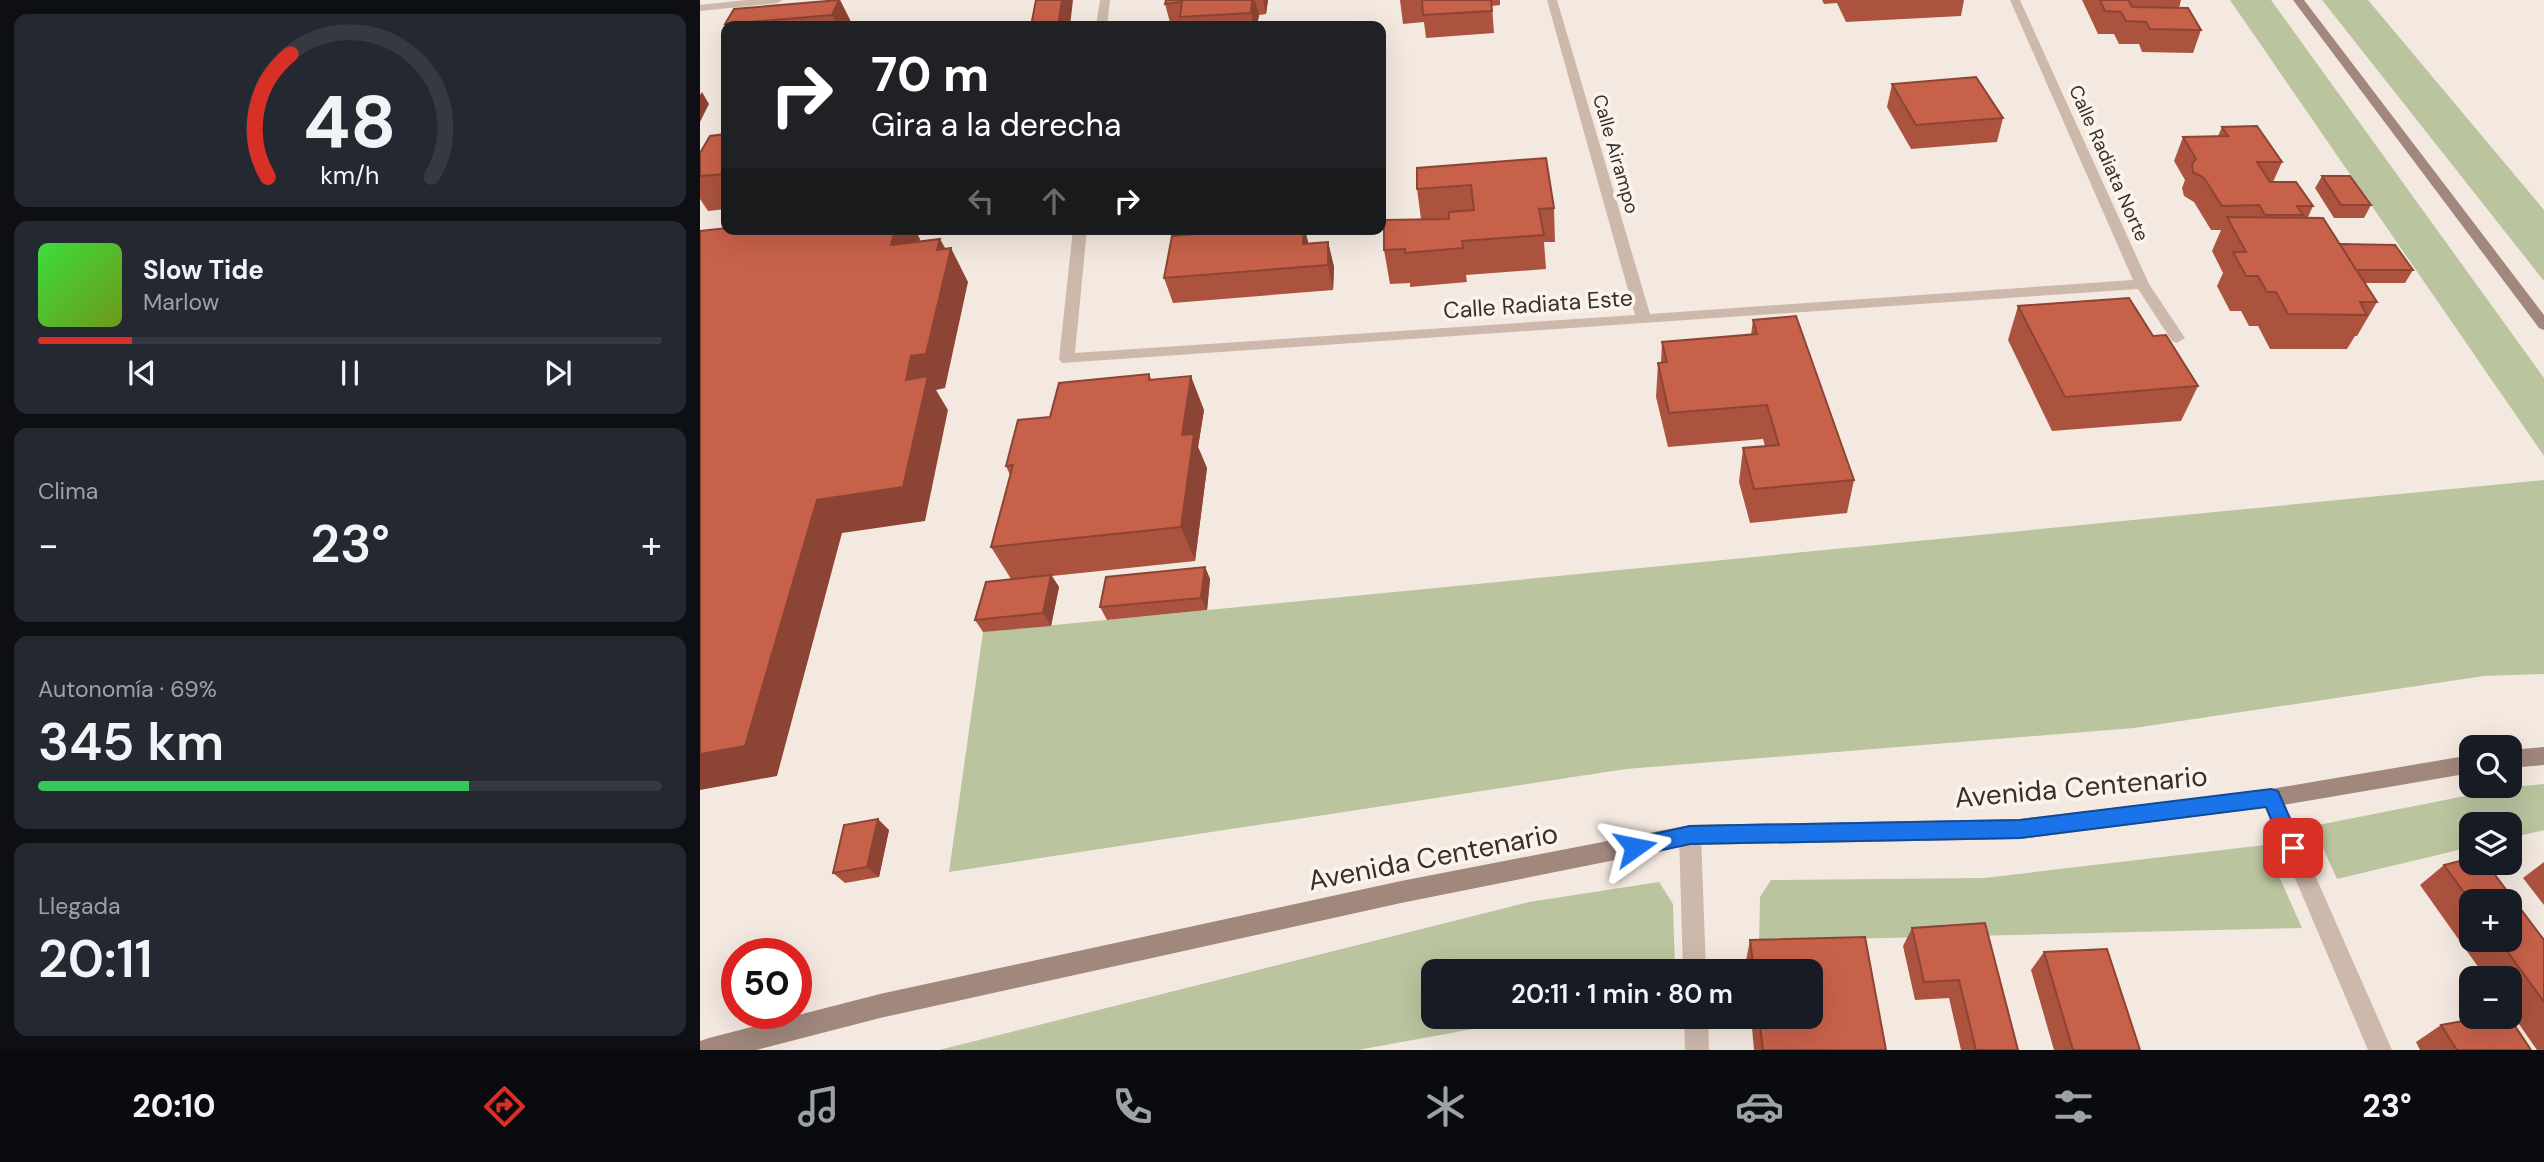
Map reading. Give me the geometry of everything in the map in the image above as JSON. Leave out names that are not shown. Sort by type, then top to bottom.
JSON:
[{"type":"main road","points":[[2298,0],[2544,325]]},
{"type":"main road","points":[[2522,759],[2544,756]]},
{"type":"main road","name":"Avenida Centenario","points":[[709,1050],[743,1046],[880,1006],[1401,892],[1690,835],[2020,829],[2271,797],[2459,766]]},
{"type":"street","points":[[700,8],[778,0]]},
{"type":"street","points":[[1103,21],[1105,0]]},
{"type":"street","name":"Calle Airampo","points":[[1552,0],[1644,319]]},
{"type":"street","name":"Calle Radiata Norte","points":[[2015,0],[2142,284],[2177,338]]},
{"type":"street","name":"Calle Radiata Este","points":[[1079,235],[1067,359],[2142,284]]},
{"type":"street","points":[[2271,797],[2380,1050]]},
{"type":"street","points":[[1690,835],[1695,959]]},
{"type":"street","points":[[1696,1029],[1697,1050]]},
{"type":"green space","points":[[2230,0],[2271,0],[2544,378],[2544,456]]},
{"type":"green space","points":[[2322,0],[2368,0],[2544,210],[2544,281]]},
{"type":"green space","points":[[2544,480],[2544,674],[2484,676],[2134,728],[1626,769],[949,872],[983,632]]},
{"type":"green space","points":[[2544,784],[2544,830],[2522,835],[2522,812],[2459,812],[2459,850],[2337,879],[2313,826],[2459,797],[2522,798],[2522,786]]},
{"type":"green space","points":[[2265,845],[2302,928],[1759,941],[1760,897],[1771,880],[1984,878]]},
{"type":"green space","points":[[1659,882],[1673,904],[1675,959],[1421,959],[1421,1029],[1473,1029],[1358,1050],[939,1050],[1529,902]]},
{"type":"building","points":[[839,0],[832,15],[727,21],[734,9]]},
{"type":"building","points":[[1036,0],[1062,0],[1059,21],[1032,21]]},
{"type":"building","points":[[1166,0],[1252,0],[1251,13],[1180,17],[1182,2],[1165,4]]},
{"type":"building","points":[[1422,0],[1491,0],[1492,11],[1423,15]]},
{"type":"building","points":[[2100,0],[2128,0],[2132,7],[2188,8],[2201,30],[2150,29],[2146,22],[2126,21],[2121,12],[2105,11]]},
{"type":"building","points":[[1976,77],[2003,118],[1916,125],[1892,84]]},
{"type":"building","points":[[2257,126],[2282,162],[2257,162],[2270,182],[2296,182],[2313,206],[2297,206],[2303,215],[2265,215],[2259,205],[2222,206],[2204,178],[2193,172],[2192,164],[2196,159],[2183,137],[2228,136],[2222,127]]},
{"type":"building","points":[[721,135],[721,174],[700,176],[700,153],[710,136]]},
{"type":"building","points":[[1546,158],[1554,208],[1539,209],[1544,235],[1462,241],[1463,248],[1405,253],[1405,249],[1384,250],[1386,220],[1449,219],[1449,212],[1474,210],[1471,185],[1417,189],[1417,168]]},
{"type":"building","points":[[2322,176],[2350,176],[2371,205],[2341,205]]},
{"type":"building","points":[[2227,217],[2323,218],[2377,302],[2360,302],[2367,315],[2288,314],[2276,292],[2267,292],[2258,276],[2246,276],[2233,252],[2246,252]]},
{"type":"building","points":[[721,229],[721,235],[894,235],[891,245],[940,239],[937,250],[951,248],[926,354],[911,356],[906,380],[928,376],[903,487],[817,500],[745,746],[700,754],[700,231]]},
{"type":"building","points":[[1304,235],[1303,244],[1328,242],[1328,265],[1164,278],[1172,236]]},
{"type":"building","points":[[2340,244],[2395,245],[2413,270],[2356,270]]},
{"type":"building","points":[[2129,298],[2153,336],[2166,335],[2198,386],[2065,397],[2018,306]]},
{"type":"building","points":[[1796,316],[1854,480],[1754,489],[1743,448],[1779,445],[1767,405],[1669,413],[1658,363],[1667,362],[1662,342],[1757,334],[1753,320]]},
{"type":"building","points":[[1149,374],[1149,380],[1191,376],[1182,435],[1194,434],[1181,527],[991,547],[1013,465],[1006,466],[1018,420],[1050,417],[1059,383]]},
{"type":"building","points":[[1205,567],[1201,598],[1100,607],[1106,577]]},
{"type":"building","points":[[1051,575],[1043,613],[975,620],[986,582]]},
{"type":"building","points":[[878,819],[867,867],[833,873],[844,825]]},
{"type":"building","points":[[2459,861],[2459,875],[2495,875],[2506,889],[2462,889],[2444,865]]},
{"type":"building","points":[[2522,911],[2544,940],[2544,1002],[2522,972],[2522,966],[2518,966],[2508,952],[2522,952]]},
{"type":"building","points":[[1985,923],[2018,1050],[1976,1050],[1959,980],[1924,982],[1912,928]]},
{"type":"building","points":[[1865,937],[1886,1050],[1763,1050],[1760,1029],[1823,1029],[1823,959],[1752,959],[1750,940]]},
{"type":"building","points":[[2107,949],[2140,1050],[2073,1050],[2044,952]]},
{"type":"building","points":[[2459,1022],[2459,1029],[2517,1029],[2531,1050],[2457,1050],[2441,1025]]},
{"type":"route","points":[[1635,847],[1690,835],[2020,829],[2271,797],[2293,848]]}]
